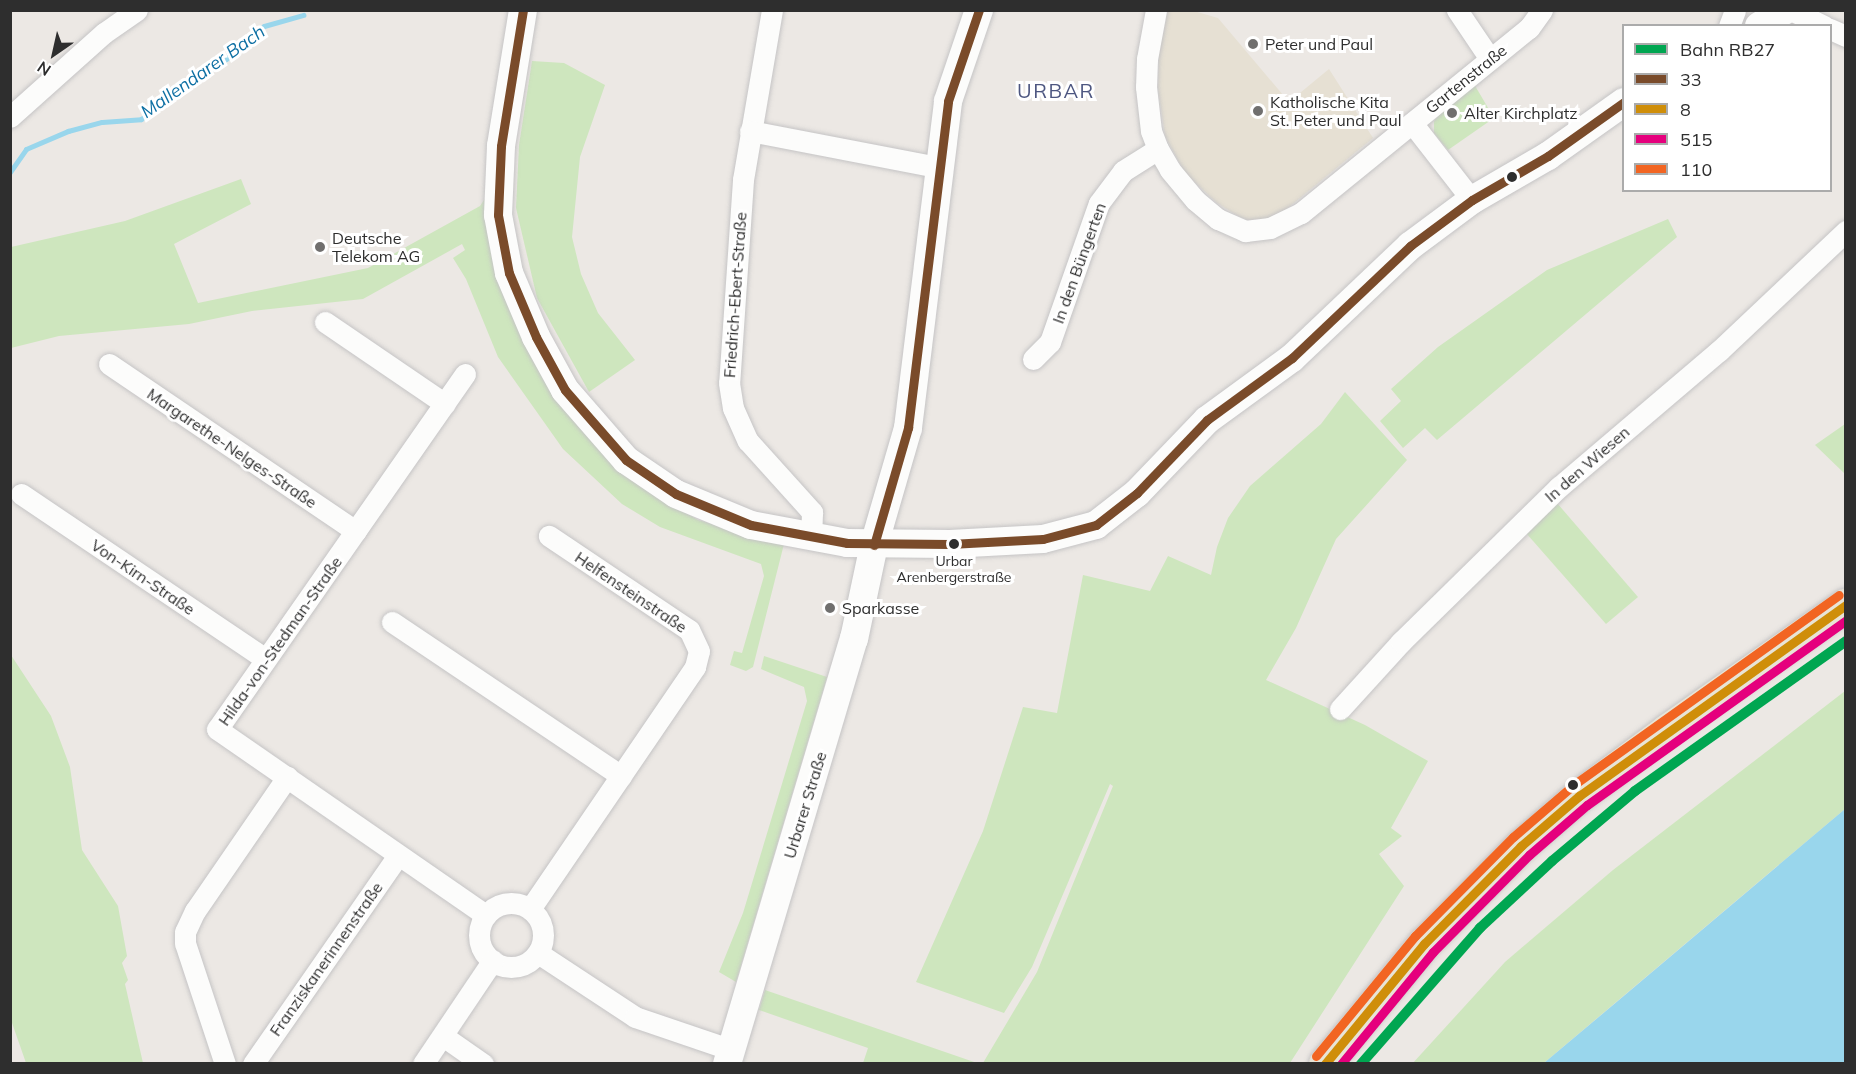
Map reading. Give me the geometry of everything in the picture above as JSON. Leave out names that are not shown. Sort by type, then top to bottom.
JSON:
[{"type":"main road","points":[[1325,1064],[1424,944],[1521,846],[1579,796],[1659,736],[1845,605]]},
{"type":"street","points":[[10,117],[104,33],[137,10]]},
{"type":"street","points":[[523,10],[501,146],[498,215],[509,273],[549,362],[565,390],[603,437],[651,478],[723,516],[811,538],[874,544],[1043,539],[1096,525],[1137,493],[1207,420],[1292,358],[1410,246],[1472,200],[1548,156],[1622,103]]},
{"type":"street","name":"Friedrich-Ebert-Straße","points":[[772,10],[750,131],[739,225],[730,398],[748,441],[812,512],[811,538]]},
{"type":"street","name":"Urbarer Straße","points":[[729,1057],[854,639],[874,544],[908,428],[937,167],[952,82],[979,10]]},
{"type":"street","points":[[1156,10],[1147,59],[1146,87],[1151,131],[1158,149]]},
{"type":"street","points":[[1457,10],[1490,59]]},
{"type":"street","name":"Gartenstraße","points":[[1158,149],[1180,184],[1218,219],[1245,231],[1270,228],[1301,213],[1529,28],[1542,10]]},
{"type":"street","points":[[1762,24],[1786,10]]},
{"type":"street","points":[[1791,10],[1820,24]]},
{"type":"street","points":[[1412,123],[1472,200]]},
{"type":"street","points":[[750,131],[937,167]]},
{"type":"street","name":"In den Büngerten","points":[[1033,359],[1050,342],[1099,203],[1123,171],[1158,149]]},
{"type":"street","name":"In den Wiesen","points":[[1340,709],[1401,642],[1559,487],[1726,344],[1845,231]]},
{"type":"street","points":[[325,322],[445,404]]},
{"type":"street","name":"Margarethe-Nelges-Straße","points":[[109,364],[356,531]]},
{"type":"street","name":"Hilda-von-Stedman-Straße","points":[[465,374],[218,729],[486,915]]},
{"type":"street","name":"Von-Kirn-Straße","points":[[21,494],[266,660]]},
{"type":"street","name":"Helfensteinstraße","points":[[530,909],[695,667],[698,644],[689,630],[549,536]]},
{"type":"street","points":[[392,622],[621,776]]},
{"type":"street","points":[[225,1064],[185,943],[185,932],[195,911],[287,777]]},
{"type":"street","name":"Franziskanerinnenstraße","points":[[254,1064],[398,855]]},
{"type":"street","points":[[512,903],[530,909],[543,934],[538,953],[522,965],[502,965],[493,960],[485,953],[480,934],[486,915],[512,903]]},
{"type":"street","points":[[538,953],[634,1017],[729,1057]]},
{"type":"street","points":[[423,1064],[493,960]]},
{"type":"street","points":[[442,1036],[483,1064]]},
{"type":"shaded area","name":"Katholische Kita St. Peter und Paul","points":[[1168,11],[1194,11],[1218,18],[1289,102],[1329,69],[1373,138],[1278,216],[1253,222],[1217,203],[1185,173],[1165,136],[1158,88],[1159,51]]},
{"type":"green space","points":[[532,61],[564,63],[605,85],[580,157],[572,237],[581,274],[598,313],[635,360],[589,392],[537,298],[516,208],[519,145]]},
{"type":"green space","points":[[1474,84],[1494,118],[1448,150],[1434,133],[1434,121],[1440,114],[1438,111]]},
{"type":"green space","points":[[241,179],[251,204],[174,244],[198,303],[368,268],[480,206],[486,197],[609,460],[637,484],[698,520],[784,544],[753,667],[746,671],[730,665],[734,651],[742,653],[764,576],[761,564],[660,527],[622,504],[563,449],[498,357],[466,279],[453,258],[465,250],[462,244],[363,299],[252,311],[189,324],[59,336],[11,348],[11,247],[125,221]]},
{"type":"green space","points":[[1668,219],[1677,237],[1437,440],[1425,428],[1403,448],[1380,421],[1401,401],[1391,389],[1438,347],[1547,270]]},
{"type":"green space","points":[[1345,392],[1407,460],[1336,539],[1296,628],[1266,680],[1365,725],[1428,761],[1391,828],[1402,836],[1379,854],[1404,886],[1290,1063],[983,1063],[1037,972],[1113,786],[1110,784],[1032,967],[1004,1013],[916,982],[983,831],[1023,707],[1057,713],[1083,575],[1150,591],[1168,556],[1211,575],[1217,547],[1228,518],[1250,486],[1321,424]]},
{"type":"green space","points":[[1845,424],[1845,474],[1815,445]]},
{"type":"green space","points":[[1557,503],[1638,597],[1606,624],[1526,533]]},
{"type":"green space","points":[[11,655],[51,716],[70,767],[82,850],[118,906],[127,956],[122,963],[128,980],[125,984],[143,1063],[26,1063],[11,1020]]},
{"type":"green space","points":[[764,656],[827,677],[736,982],[719,972],[743,913],[807,701],[804,687],[761,669]]},
{"type":"green space","points":[[1845,691],[1845,809],[1544,1063],[1412,1064],[1505,962],[1613,870]]},
{"type":"green space","points":[[765,990],[977,1063],[863,1063],[868,1048],[759,1010]]},
{"type":"water","points":[[1845,809],[1845,1063],[1544,1063],[1619,1000]]},
{"type":"waterway","name":"Mallendarer Bach","points":[[10,172],[26,149],[68,131],[102,122],[141,119],[226,59],[264,26],[303,15]]},
{"type":"rail line","name":"RB27","points":[[1361,1064],[1480,928],[1552,861],[1635,791],[1846,641]]},
{"type":"transit line","name":"33","points":[[523,10],[501,146],[498,215],[509,273],[536,337],[565,390],[626,460],[676,494],[751,525],[847,543],[950,544],[1043,539],[1096,525],[1137,493],[1207,420],[1292,358],[1410,246],[1472,200],[1548,156],[1622,103]]},
{"type":"transit line","name":"33","points":[[874,545],[908,428],[948,101],[979,10]]},
{"type":"transit line","name":"110","points":[[1316,1056],[1415,936],[1513,837],[1572,786],[1839,595]]},
{"type":"transit line","name":"8","points":[[1325,1064],[1424,944],[1521,846],[1579,796],[1846,605]]},
{"type":"transit line","name":"515","points":[[1341,1064],[1433,952],[1529,855],[1587,805],[1846,620]]},
{"type":"place","name":"Peter und Paul","points":[[1253,44]]},
{"type":"place","name":"Katholische Kita St. Peter und Paul","points":[[1258,111]]},
{"type":"place","name":"Alter Kirchplatz","points":[[1452,113]]},
{"type":"place","name":"Deutsche Telekom AG","points":[[320,247]]},
{"type":"place","name":"Urbar Arenbergerstraße","points":[[954,544]]},
{"type":"place","name":"Sparkasse","points":[[830,608]]},
{"type":"district","name":"URBAR","points":[[1056,90]]}]
